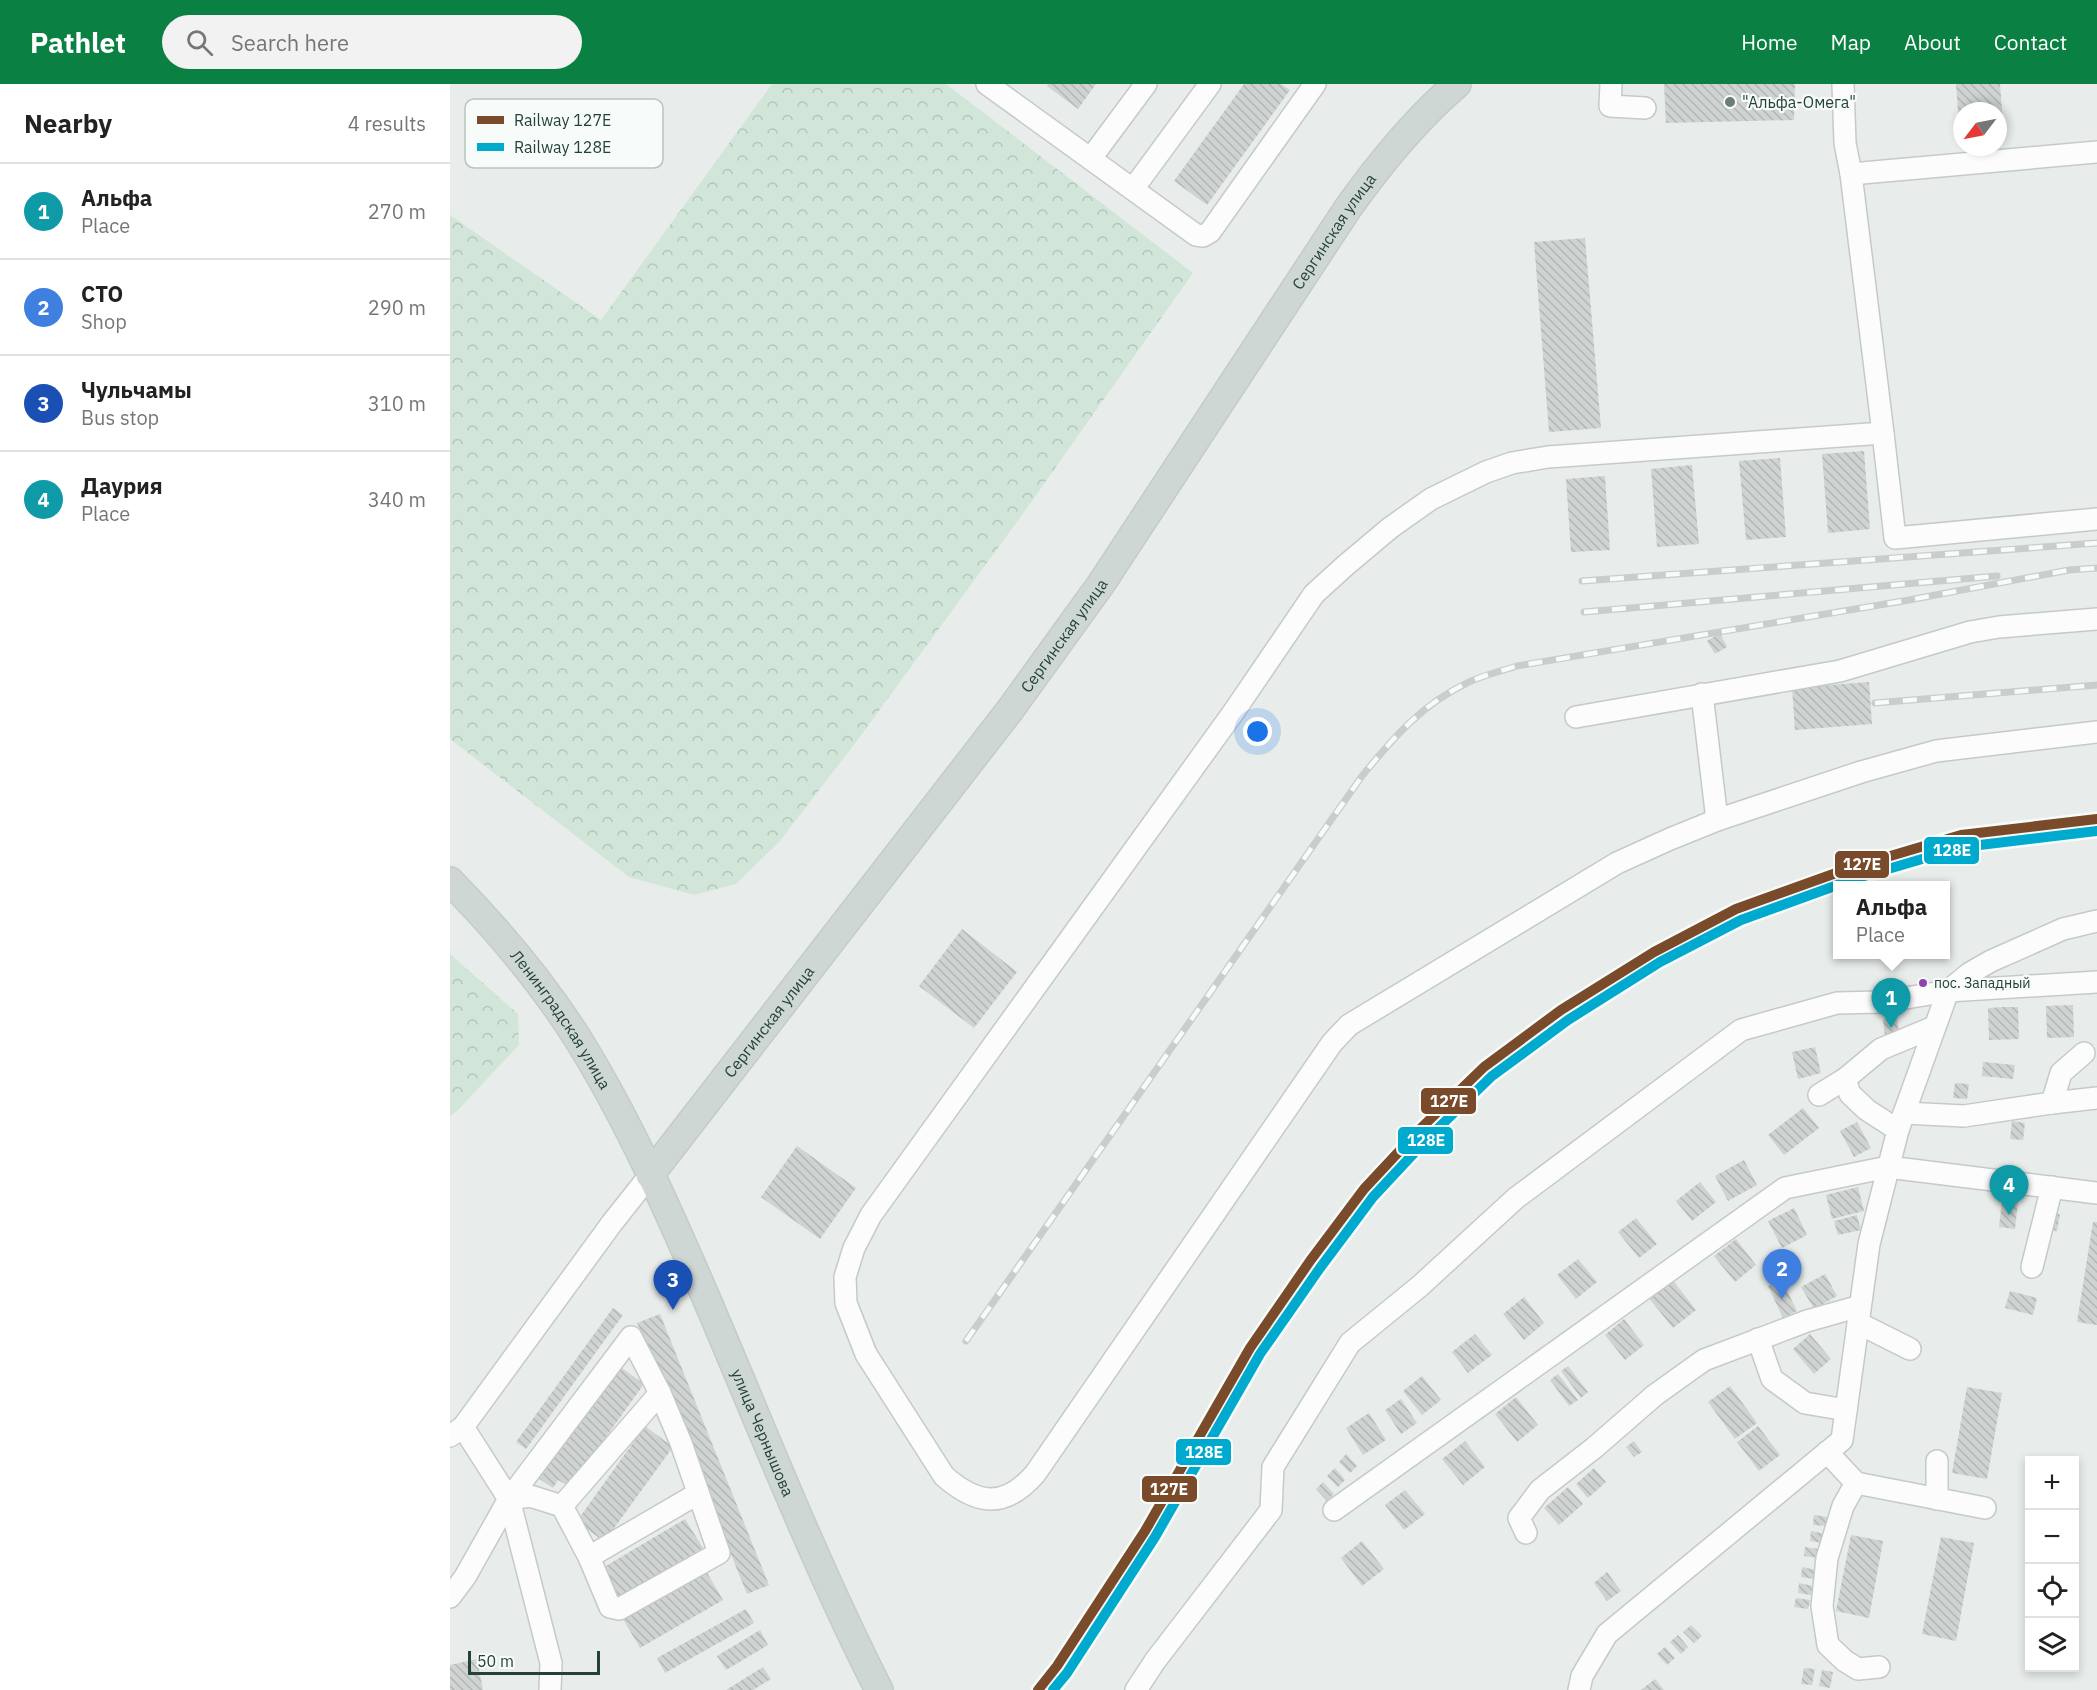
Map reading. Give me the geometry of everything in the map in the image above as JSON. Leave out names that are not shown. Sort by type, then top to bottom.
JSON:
[{"type":"main road","name":"Сергинская улица","points":[[650,1175],[1017,700],[1101,584],[1360,191],[1410,129],[1457,84]]},
{"type":"main road","name":"Ленинградская улица","points":[[450,881],[509,946],[542,987],[578,1039],[650,1175]]},
{"type":"main road","name":"улица Чернышова","points":[[650,1175],[682,1242],[823,1570],[879,1690]]},
{"type":"street","points":[[1091,158],[1146,84]]},
{"type":"street","points":[[1133,189],[1210,84]]},
{"type":"street","points":[[997,87],[1196,236],[1203,236],[1210,232],[1315,84]]},
{"type":"street","points":[[1611,84],[1610,106],[1645,108]]},
{"type":"street","points":[[1843,84],[1845,143],[1851,174],[1895,538],[2097,519]]},
{"type":"street","points":[[1851,174],[2097,152]]},
{"type":"street","points":[[1883,433],[1548,458],[1512,463],[1486,472],[1431,499],[1390,528],[1314,594],[1235,710],[871,1215],[854,1248],[845,1277],[846,1303],[855,1330],[866,1354],[944,1476],[960,1491],[974,1498],[1010,1496],[1029,1480],[1332,1043],[1349,1025],[1617,863],[1717,820],[1861,772],[1936,751],[2097,732]]},
{"type":"street","points":[[1576,717],[1839,671],[1970,632],[1999,627],[2097,619]]},
{"type":"street","points":[[1702,694],[1717,820]]},
{"type":"street","points":[[1579,1690],[1582,1676],[1607,1634],[1842,1440],[1869,1244],[1901,1121],[1948,991],[1991,961],[2062,929],[2097,921]]},
{"type":"street","points":[[1991,961],[2015,988]]},
{"type":"street","points":[[1136,1690],[1155,1661],[1270,1510],[1274,1467],[1350,1343],[1420,1286],[1516,1198],[1741,1030],[1837,1003],[1882,1002],[1948,991],[2097,982]]},
{"type":"street","points":[[1819,1095],[1845,1079],[1881,1049],[1934,1027]]},
{"type":"street","points":[[2052,1103],[2061,1073],[2084,1053]]},
{"type":"street","points":[[1845,1079],[1850,1094],[1867,1110],[1901,1121],[1964,1116],[2097,1098]]},
{"type":"street","points":[[1334,1510],[1785,1188],[1888,1167],[2097,1193]]},
{"type":"street","points":[[550,1690],[551,1663],[509,1499],[456,1432],[650,1175]]},
{"type":"street","points":[[2032,1268],[2052,1187]]},
{"type":"street","points":[[1526,1533],[1519,1518],[1540,1490],[1594,1448],[1655,1395],[1704,1360],[1807,1321],[1859,1314],[1910,1349]]},
{"type":"street","points":[[450,1597],[465,1577],[509,1499],[631,1337],[660,1393],[681,1443],[719,1553],[619,1609],[610,1607],[589,1557],[562,1506],[530,1496],[509,1499]]},
{"type":"street","points":[[1758,1339],[1772,1379],[1806,1403],[1846,1410]]},
{"type":"street","points":[[562,1506],[660,1393]]},
{"type":"street","points":[[1827,1452],[1856,1483],[1985,1508]]},
{"type":"street","points":[[1937,1461],[1937,1499]]},
{"type":"street","points":[[1856,1483],[1843,1506],[1827,1558],[1822,1606],[1828,1645],[1845,1661],[1858,1669],[1879,1667]]},
{"type":"street","points":[[589,1557],[697,1494]]},
{"type":"green space","points":[[772,84],[946,84],[1193,273],[1022,515],[859,738],[780,841],[736,884],[694,895],[629,877],[450,739],[450,215],[601,320]]},
{"type":"green space","points":[[450,954],[518,1014],[519,1045],[450,1116]]},
{"type":"building","points":[[1048,84],[1096,84],[1078,109],[1047,86]]},
{"type":"building","points":[[1244,84],[1281,84],[1290,90],[1207,205],[1174,181]]},
{"type":"building","name":"\"Альфа-Омега\"","points":[[1664,84],[1795,84],[1794,120],[1666,123]]},
{"type":"building","points":[[1956,84],[2000,84],[2001,102],[1957,102]]},
{"type":"building","points":[[1585,238],[1601,428],[1549,432],[1534,242]]},
{"type":"building","points":[[1864,451],[1870,529],[1828,533],[1822,454]]},
{"type":"building","points":[[1780,458],[1786,537],[1746,540],[1739,461]]},
{"type":"building","points":[[1692,465],[1699,544],[1657,547],[1651,469]]},
{"type":"building","points":[[1605,476],[1610,550],[1571,552],[1566,479]]},
{"type":"building","points":[[1720,633],[1727,647],[1715,654],[1707,641]]},
{"type":"building","points":[[1869,682],[1872,724],[1795,730],[1792,688]]},
{"type":"building","points":[[962,929],[1017,972],[974,1028],[919,986]]},
{"type":"building","points":[[2073,1005],[2074,1037],[2047,1038],[2046,1006]]},
{"type":"building","points":[[2018,1007],[2019,1039],[1989,1040],[1988,1008]]},
{"type":"building","points":[[1897,1018],[1899,1037],[1885,1038],[1883,1019]]},
{"type":"building","points":[[1815,1047],[1821,1073],[1798,1079],[1792,1052]]},
{"type":"building","points":[[1983,1062],[2015,1065],[2013,1079],[1982,1076]]},
{"type":"building","points":[[1955,1083],[1969,1084],[1967,1099],[1953,1098]]},
{"type":"building","points":[[1803,1108],[1819,1128],[1784,1155],[1768,1135]]},
{"type":"building","points":[[2012,1121],[2025,1123],[2023,1140],[2010,1139]]},
{"type":"building","points":[[1857,1122],[1871,1148],[1854,1157],[1840,1131]]},
{"type":"building","points":[[797,1146],[856,1188],[820,1239],[761,1197]]},
{"type":"building","points":[[1744,1160],[1757,1185],[1728,1201],[1715,1176]]},
{"type":"building","points":[[1700,1182],[1716,1202],[1692,1221],[1676,1201]]},
{"type":"building","points":[[1858,1187],[1864,1211],[1832,1219],[1826,1195]]},
{"type":"building","points":[[2002,1200],[2018,1202],[2015,1229],[1999,1227]]},
{"type":"building","points":[[1794,1208],[1807,1235],[1782,1248],[1768,1221]]},
{"type":"building","points":[[2051,1212],[2060,1214],[2057,1231],[2047,1229]]},
{"type":"building","points":[[1857,1215],[1861,1230],[1838,1235],[1834,1221]]},
{"type":"building","points":[[1636,1218],[1657,1244],[1639,1258],[1618,1232]]},
{"type":"building","points":[[2093,1222],[2097,1222],[2097,1325],[2077,1322]]},
{"type":"building","points":[[1736,1239],[1756,1265],[1735,1282],[1714,1256]]},
{"type":"building","points":[[1578,1259],[1597,1282],[1576,1299],[1557,1275]]},
{"type":"building","points":[[1825,1274],[1837,1296],[1814,1309],[1801,1287]]},
{"type":"building","points":[[1671,1278],[1696,1310],[1673,1328],[1648,1297]]},
{"type":"building","points":[[1782,1280],[1797,1311],[1783,1318],[1768,1286]]},
{"type":"building","points":[[2010,1291],[2037,1298],[2033,1315],[2005,1308]]},
{"type":"building","points":[[1524,1297],[1544,1323],[1524,1340],[1503,1314]]},
{"type":"building","points":[[613,1308],[623,1315],[526,1449],[516,1442]]},
{"type":"building","points":[[660,1314],[769,1585],[747,1594],[637,1323]]},
{"type":"building","points":[[1624,1319],[1644,1345],[1625,1360],[1605,1335]]},
{"type":"building","points":[[1475,1334],[1492,1355],[1468,1373],[1452,1352]]},
{"type":"building","points":[[1810,1334],[1831,1359],[1814,1374],[1793,1349]]},
{"type":"building","points":[[619,1366],[644,1384],[570,1487],[558,1480],[553,1488],[538,1478]]},
{"type":"building","points":[[1568,1366],[1588,1392],[1581,1398],[1561,1371]]},
{"type":"building","points":[[1558,1374],[1578,1400],[1569,1406],[1550,1380]]},
{"type":"building","points":[[1422,1376],[1441,1400],[1422,1415],[1403,1391]]},
{"type":"building","points":[[1730,1386],[1757,1423],[1735,1439],[1708,1402]]},
{"type":"building","points":[[1967,1387],[2002,1393],[1987,1479],[1952,1473]]},
{"type":"building","points":[[1516,1397],[1538,1425],[1517,1442],[1495,1414]]},
{"type":"building","points":[[1401,1399],[1417,1423],[1401,1434],[1385,1410]]},
{"type":"building","points":[[1369,1413],[1386,1440],[1363,1455],[1346,1428]]},
{"type":"building","points":[[645,1426],[673,1447],[604,1542],[577,1521]]},
{"type":"building","points":[[1758,1426],[1780,1455],[1759,1471],[1737,1442]]},
{"type":"building","points":[[1465,1441],[1485,1467],[1463,1485],[1442,1459]]},
{"type":"building","points":[[1634,1441],[1642,1452],[1634,1457],[1626,1447]]},
{"type":"building","points":[[1346,1454],[1357,1466],[1350,1473],[1339,1462]]},
{"type":"building","points":[[1335,1468],[1345,1480],[1338,1487],[1327,1476]]},
{"type":"building","points":[[1594,1468],[1606,1482],[1588,1498],[1576,1484]]},
{"type":"building","points":[[1323,1482],[1334,1494],[1327,1501],[1316,1489]]},
{"type":"building","points":[[1568,1487],[1583,1504],[1559,1525],[1544,1508]]},
{"type":"building","points":[[1405,1490],[1425,1514],[1404,1530],[1385,1505]]},
{"type":"building","points":[[1814,1515],[1828,1517],[1827,1526],[1813,1525]]},
{"type":"building","points":[[685,1519],[703,1548],[616,1599],[599,1570]]},
{"type":"building","points":[[1811,1531],[1825,1534],[1823,1543],[1810,1541]]},
{"type":"building","points":[[1851,1535],[1883,1541],[1869,1618],[1836,1611]]},
{"type":"building","points":[[1941,1537],[1974,1543],[1956,1641],[1922,1634]]},
{"type":"building","points":[[1362,1541],[1384,1569],[1362,1586],[1341,1558]]},
{"type":"building","points":[[1805,1547],[1819,1549],[1818,1558],[1804,1556]]},
{"type":"building","points":[[1802,1567],[1816,1570],[1814,1579],[1801,1577]]},
{"type":"building","points":[[706,1571],[723,1600],[640,1648],[623,1619]]},
{"type":"building","points":[[1607,1572],[1621,1591],[1607,1601],[1594,1583]]},
{"type":"building","points":[[1799,1583],[1813,1586],[1811,1595],[1798,1593]]},
{"type":"building","points":[[1796,1598],[1810,1600],[1808,1609],[1794,1607]]},
{"type":"building","points":[[746,1609],[754,1623],[665,1673],[657,1658]]},
{"type":"building","points":[[1691,1625],[1702,1636],[1694,1643],[1683,1632]]},
{"type":"building","points":[[760,1630],[768,1645],[726,1670],[717,1656]]},
{"type":"building","points":[[1678,1635],[1688,1647],[1681,1654],[1670,1642]]},
{"type":"building","points":[[1665,1647],[1675,1658],[1667,1665],[1657,1654]]},
{"type":"building","points":[[477,1659],[483,1690],[450,1690],[450,1665]]},
{"type":"building","points":[[763,1667],[771,1679],[753,1690],[726,1690]]},
{"type":"building","points":[[1804,1668],[1815,1669],[1812,1685],[1801,1684]]},
{"type":"building","points":[[1822,1670],[1833,1672],[1830,1688],[1819,1686]]},
{"type":"building","points":[[1655,1679],[1664,1690],[1641,1690]]},
{"type":"railway","points":[[1582,581],[2097,543]]},
{"type":"railway","points":[[966,1341],[1362,776],[1398,735],[1437,700],[1475,680],[1517,666],[1909,600],[2069,570],[2097,568]]},
{"type":"railway","points":[[1584,612],[1997,576]]},
{"type":"railway","points":[[1875,703],[2097,685]]},
{"type":"rail line","name":"127Е","points":[[1038,1690],[1057,1666],[1145,1531],[1250,1348],[1310,1261],[1364,1189],[1420,1129],[1484,1067],[1561,1010],[1654,952],[1736,909],[1850,868],[1961,835],[2097,819]]},
{"type":"rail line","name":"128Е","points":[[1848,881],[1963,847],[2097,831]]},
{"type":"rail line","name":"128Е","points":[[1053,1690],[1067,1673],[1155,1537],[1260,1354],[1373,1197],[1429,1137],[1492,1076],[1568,1020],[1660,962],[1741,920],[1833,887]]},
{"type":"place","name":"\"Альфа-Омега\"","points":[[1730,102]]},
{"type":"place","name":"пос. Западный","points":[[1923,983]]},
{"type":"place","name":"Альфа","points":[[1891,1028]]},
{"type":"place","name":"Даурия","points":[[2009,1215]]},
{"type":"place","name":"СТО","points":[[1782,1299]]},
{"type":"place","name":"Чульчамы","points":[[673,1310]]}]
